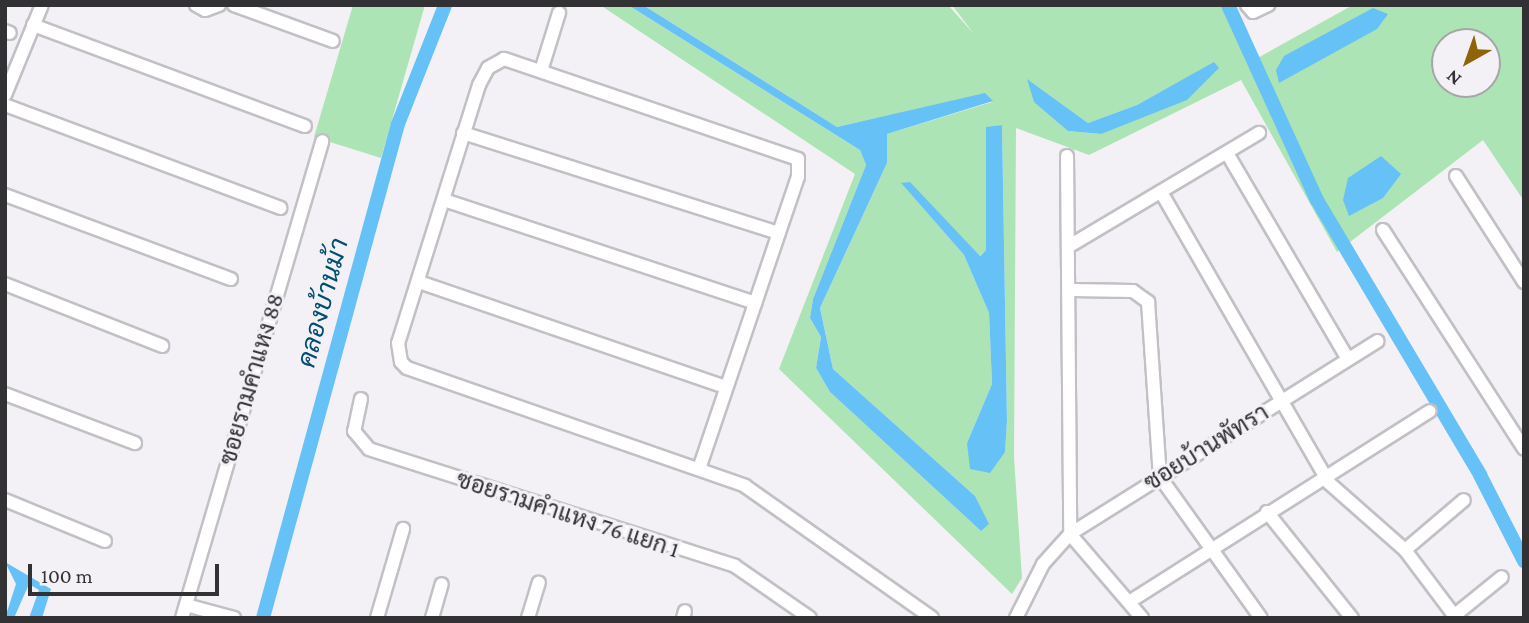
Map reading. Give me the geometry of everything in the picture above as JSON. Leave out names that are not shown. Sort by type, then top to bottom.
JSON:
[{"type":"street","points":[[5,95],[42,5]]},
{"type":"street","points":[[196,5],[205,10],[219,5]]},
{"type":"street","points":[[234,5],[333,41]]},
{"type":"street","points":[[1247,5],[1253,12],[1268,5]]},
{"type":"street","points":[[541,71],[559,13]]},
{"type":"street","points":[[33,26],[305,126]]},
{"type":"street","points":[[699,469],[799,170],[791,153],[505,58],[488,68],[463,133],[398,344],[407,368],[699,469],[767,499],[932,618]]},
{"type":"street","points":[[5,105],[280,208]]},
{"type":"street","points":[[463,133],[779,233]]},
{"type":"street","points":[[1071,245],[1259,133]]},
{"type":"street","name":"ซอยรามคำแหง 88","points":[[184,611],[322,141]]},
{"type":"street","points":[[1227,153],[1348,359]]},
{"type":"street","points":[[1067,156],[1072,290],[1070,534],[1142,618]]},
{"type":"street","points":[[1456,176],[1524,282]]},
{"type":"street","points":[[1161,192],[1324,476],[1405,550],[1456,617],[1502,577]]},
{"type":"street","points":[[5,195],[231,279]]},
{"type":"street","points":[[444,200],[755,303]]},
{"type":"street","points":[[1383,230],[1524,449]]},
{"type":"street","points":[[419,282],[726,387]]},
{"type":"street","points":[[5,284],[162,346]]},
{"type":"street","points":[[1072,290],[1133,290],[1148,302],[1160,477],[1261,618]]},
{"type":"street","name":"ซอยบ้านพัทรา","points":[[1016,618],[1043,564],[1070,534],[1378,341]]},
{"type":"street","points":[[5,394],[135,443]]},
{"type":"street","name":"ซอยรามคำแหง 76 แยก 1","points":[[361,399],[354,431],[369,449],[735,566],[810,618]]},
{"type":"street","points":[[1129,602],[1266,512],[1430,411]]},
{"type":"street","points":[[5,500],[105,541]]},
{"type":"street","points":[[1405,550],[1464,500]]},
{"type":"street","points":[[1266,512],[1352,618]]},
{"type":"street","points":[[377,618],[402,529]]},
{"type":"street","points":[[528,618],[539,583]]},
{"type":"street","points":[[432,618],[442,584]]},
{"type":"street","points":[[184,611],[234,618]]},
{"type":"green space","points":[[353,5],[425,5],[381,158],[314,137]]},
{"type":"green space","points":[[600,5],[628,5],[860,150],[866,165],[813,299],[810,318],[821,337],[816,368],[830,392],[981,531],[975,496],[833,369],[820,308],[887,163],[887,134],[992,102],[985,94],[837,127],[643,5],[948,5],[974,34],[952,5],[1222,5],[1252,61],[1353,5],[1524,5],[1524,201],[1483,140],[1337,252],[1241,80],[1089,155],[1016,128],[1014,457],[1022,578],[1012,594],[779,369],[855,174]],"holes":[[[1214,63],[1101,134],[1068,131],[1028,80],[1088,123],[1137,105]],[[1002,125],[1007,421],[1005,452],[967,443],[992,384],[989,313],[964,255],[901,183],[979,256],[986,250],[986,128]]]},
{"type":"water","points":[[628,5],[643,5],[837,127],[985,93],[993,101],[887,134],[887,163],[820,308],[833,369],[975,496],[989,524],[981,531],[830,392],[816,368],[821,337],[810,318],[813,299],[866,165],[860,150]]},
{"type":"water","points":[[1373,8],[1388,14],[1377,29],[1279,83],[1276,70],[1284,56]]},
{"type":"water","points":[[1214,62],[1219,68],[1187,100],[1101,134],[1068,131],[1034,102],[1027,79],[1088,123],[1137,105]]},
{"type":"water","points":[[1002,125],[1007,421],[1005,452],[990,473],[970,469],[967,443],[992,384],[989,313],[964,255],[901,183],[910,182],[980,256],[986,250],[986,127]]},
{"type":"water","points":[[1381,156],[1401,174],[1383,198],[1349,216],[1343,200],[1348,178]]},
{"type":"water","points":[[5,562],[51,589],[42,618],[29,618],[39,590],[29,584],[14,618],[5,618],[16,584]]},
{"type":"waterway","name":"คลองบ้านม้า","points":[[263,618],[398,124],[445,5]]},
{"type":"waterway","points":[[1228,5],[1317,200],[1480,475],[1524,561]]}]
